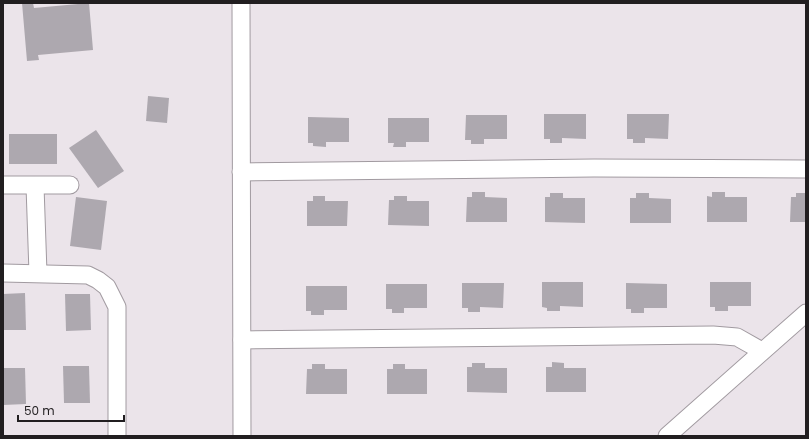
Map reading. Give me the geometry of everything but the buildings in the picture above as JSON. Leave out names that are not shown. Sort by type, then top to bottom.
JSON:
[{"type":"street","points":[[241,3],[242,436]]},
{"type":"street","points":[[242,172],[594,168],[806,169]]},
{"type":"street","points":[[3,185],[70,185]]},
{"type":"street","points":[[35,186],[38,273]]},
{"type":"street","points":[[3,272],[88,275],[107,287],[118,307],[117,436]]},
{"type":"street","points":[[667,436],[806,313]]},
{"type":"street","points":[[242,340],[719,335],[737,337],[762,351]]}]
